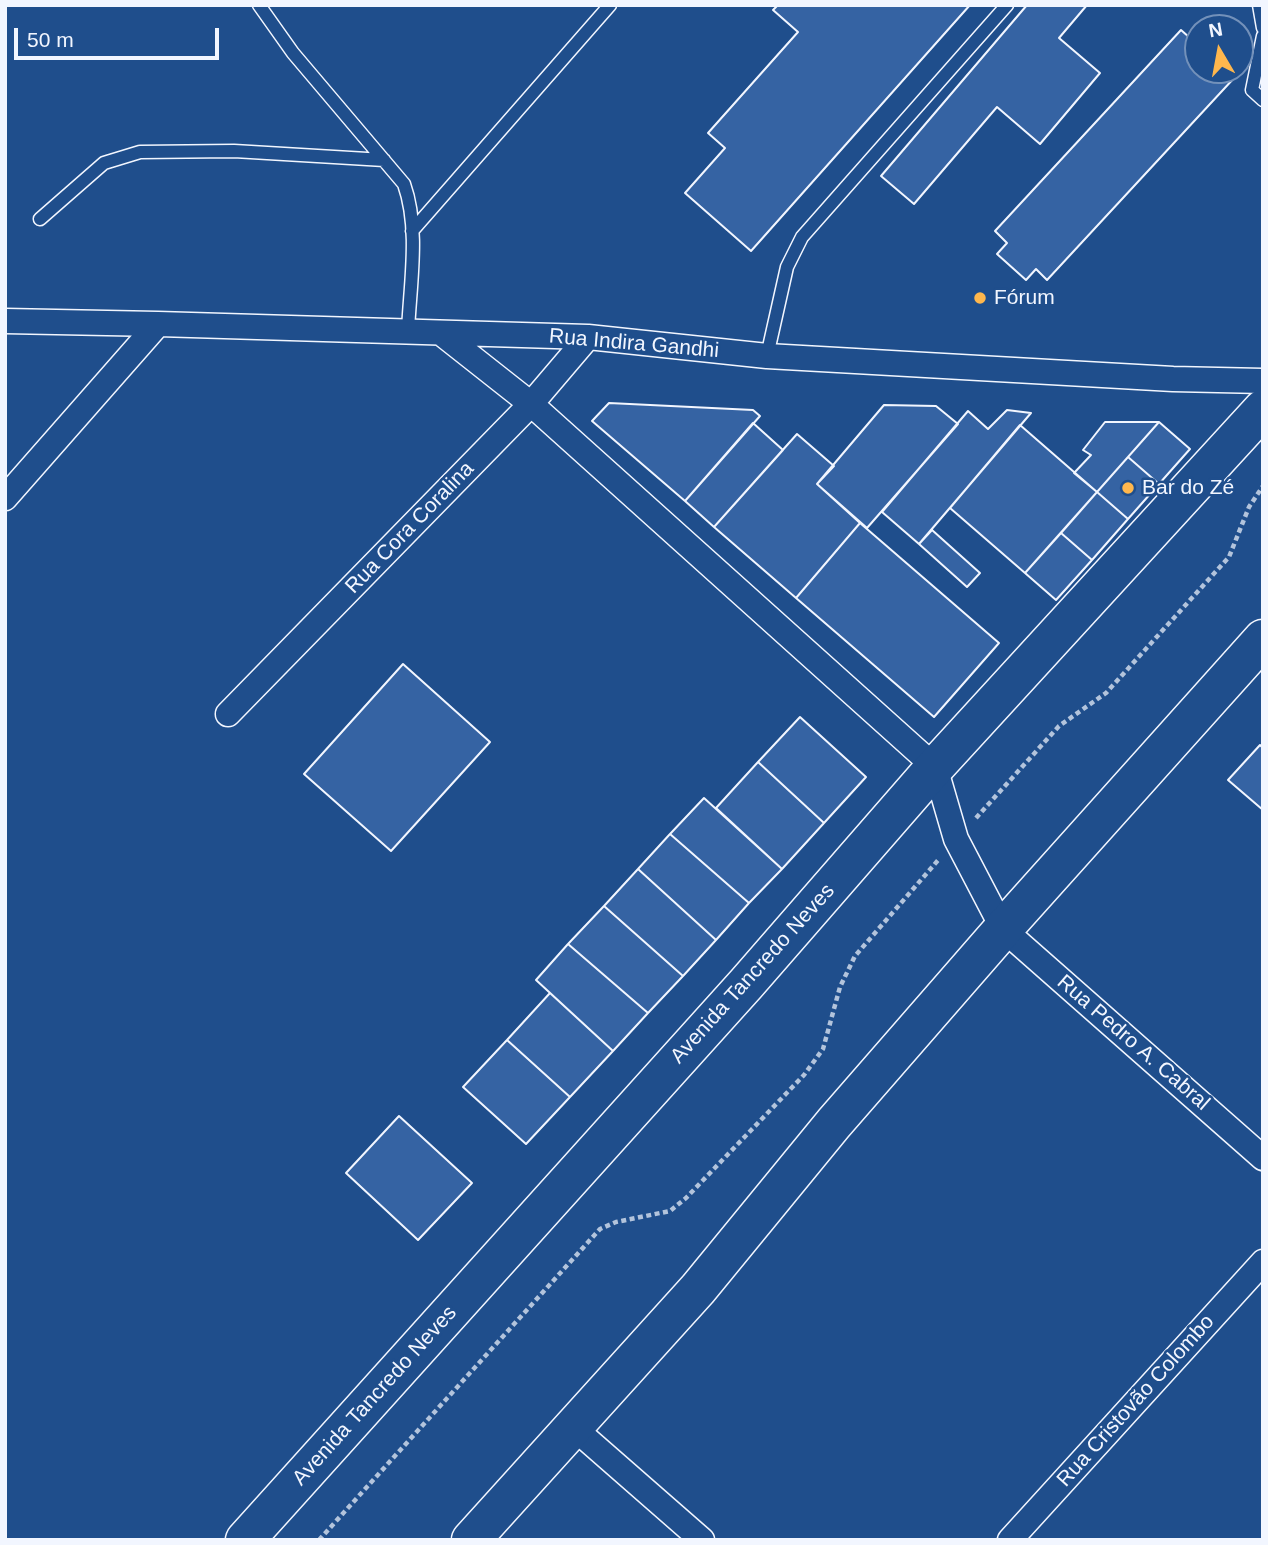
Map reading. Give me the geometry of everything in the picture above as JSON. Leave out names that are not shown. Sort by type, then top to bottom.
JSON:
[{"type":"main road","name":"Avenida Tancredo Neves","points":[[245,1540],[746,984],[934,767],[1263,409]]},
{"type":"main road","points":[[471,1540],[698,1289],[834,1123],[1003,929],[1263,639]]},
{"type":"street","name":"Rua Indira Gandhi","points":[[5,321],[588,337],[767,356],[1173,379],[1263,381]]},
{"type":"street","points":[[5,498],[159,324]]},
{"type":"street","points":[[441,333],[531,404],[934,767],[956,839],[1003,929]]},
{"type":"street","name":"Rua Cora Coralina","points":[[228,714],[531,404],[588,337]]},
{"type":"street","name":"Rua Pedro A. Cabral","points":[[1003,929],[1263,1158]]},
{"type":"street","name":"Rua Cristovão Colombo","points":[[1010,1540],[1263,1262]]},
{"type":"street","points":[[574,1428],[702,1540]]},
{"type":"lane","points":[[259,5],[293,53],[404,184],[411,204],[412,231],[408,331]]},
{"type":"lane","points":[[412,231],[610,5]]},
{"type":"lane","points":[[767,356],[787,267],[802,237],[1007,5]]},
{"type":"lane","points":[[1259,5],[1263,28]]},
{"type":"lane","points":[[1263,36],[1252,90],[1263,100]]},
{"type":"lane","points":[[40,219],[104,163],[140,152],[234,151],[384,160]]},
{"type":"path","points":[[319,1540],[600,1229],[617,1222],[670,1212],[804,1075],[823,1049],[840,987],[855,956],[1059,726],[1106,693],[1229,557],[1249,507],[1263,486]]},
{"type":"building","points":[[778,5],[970,5],[751,251],[685,193],[725,148],[708,133],[798,32],[773,10]]},
{"type":"building","points":[[1027,5],[1087,5],[1059,38],[1100,73],[1040,144],[997,107],[914,204],[881,176]]},
{"type":"building","points":[[1181,30],[1184,33],[1184,84],[1229,84],[1047,280],[1036,269],[1026,280],[997,254],[1007,243],[995,231]]},
{"type":"building","points":[[609,403],[753,410],[760,416],[685,501],[592,421]]},
{"type":"building","points":[[884,405],[936,406],[958,424],[867,528],[817,484]]},
{"type":"building","points":[[1007,410],[1031,413],[919,544],[882,512],[968,411],[988,429]]},
{"type":"building","points":[[1105,422],[1159,422],[1097,492],[1074,473],[1091,455],[1083,450]]},
{"type":"building","points":[[1159,422],[1190,449],[1159,484],[1128,457]]},
{"type":"building","points":[[753,423],[783,450],[714,527],[685,501]]},
{"type":"building","points":[[1020,425],[1097,492],[1025,573],[950,508]]},
{"type":"building","points":[[797,434],[834,466],[817,484],[860,523],[796,598],[714,527]]},
{"type":"building","name":"Bar do Zé","points":[[1128,457],[1159,484],[1128,519],[1097,492]]},
{"type":"building","points":[[1097,492],[1128,519],[1092,560],[1061,533]]},
{"type":"building","points":[[860,523],[999,643],[934,717],[796,598]]},
{"type":"building","points":[[932,530],[980,573],[967,587],[919,544]]},
{"type":"building","points":[[1061,533],[1092,560],[1056,600],[1025,573]]},
{"type":"building","points":[[403,664],[490,742],[391,851],[304,774]]},
{"type":"building","points":[[800,717],[866,777],[824,823],[758,762]]},
{"type":"building","points":[[1260,745],[1263,748],[1263,810],[1228,780]]},
{"type":"building","points":[[758,762],[824,823],[782,869],[716,808]]},
{"type":"building","points":[[704,798],[782,869],[749,903],[670,834]]},
{"type":"building","points":[[670,834],[749,903],[716,940],[638,869]]},
{"type":"building","points":[[638,869],[716,940],[683,976],[604,906]]},
{"type":"building","points":[[604,906],[683,976],[648,1013],[568,944]]},
{"type":"building","points":[[568,944],[648,1013],[613,1051],[536,980]]},
{"type":"building","points":[[550,993],[613,1051],[570,1097],[507,1040]]},
{"type":"building","points":[[507,1040],[570,1097],[526,1144],[463,1087]]},
{"type":"building","points":[[399,1116],[472,1183],[418,1240],[346,1173]]},
{"type":"place","name":"Fórum","points":[[980,298]]},
{"type":"place","name":"Bar do Zé","points":[[1128,488]]}]
